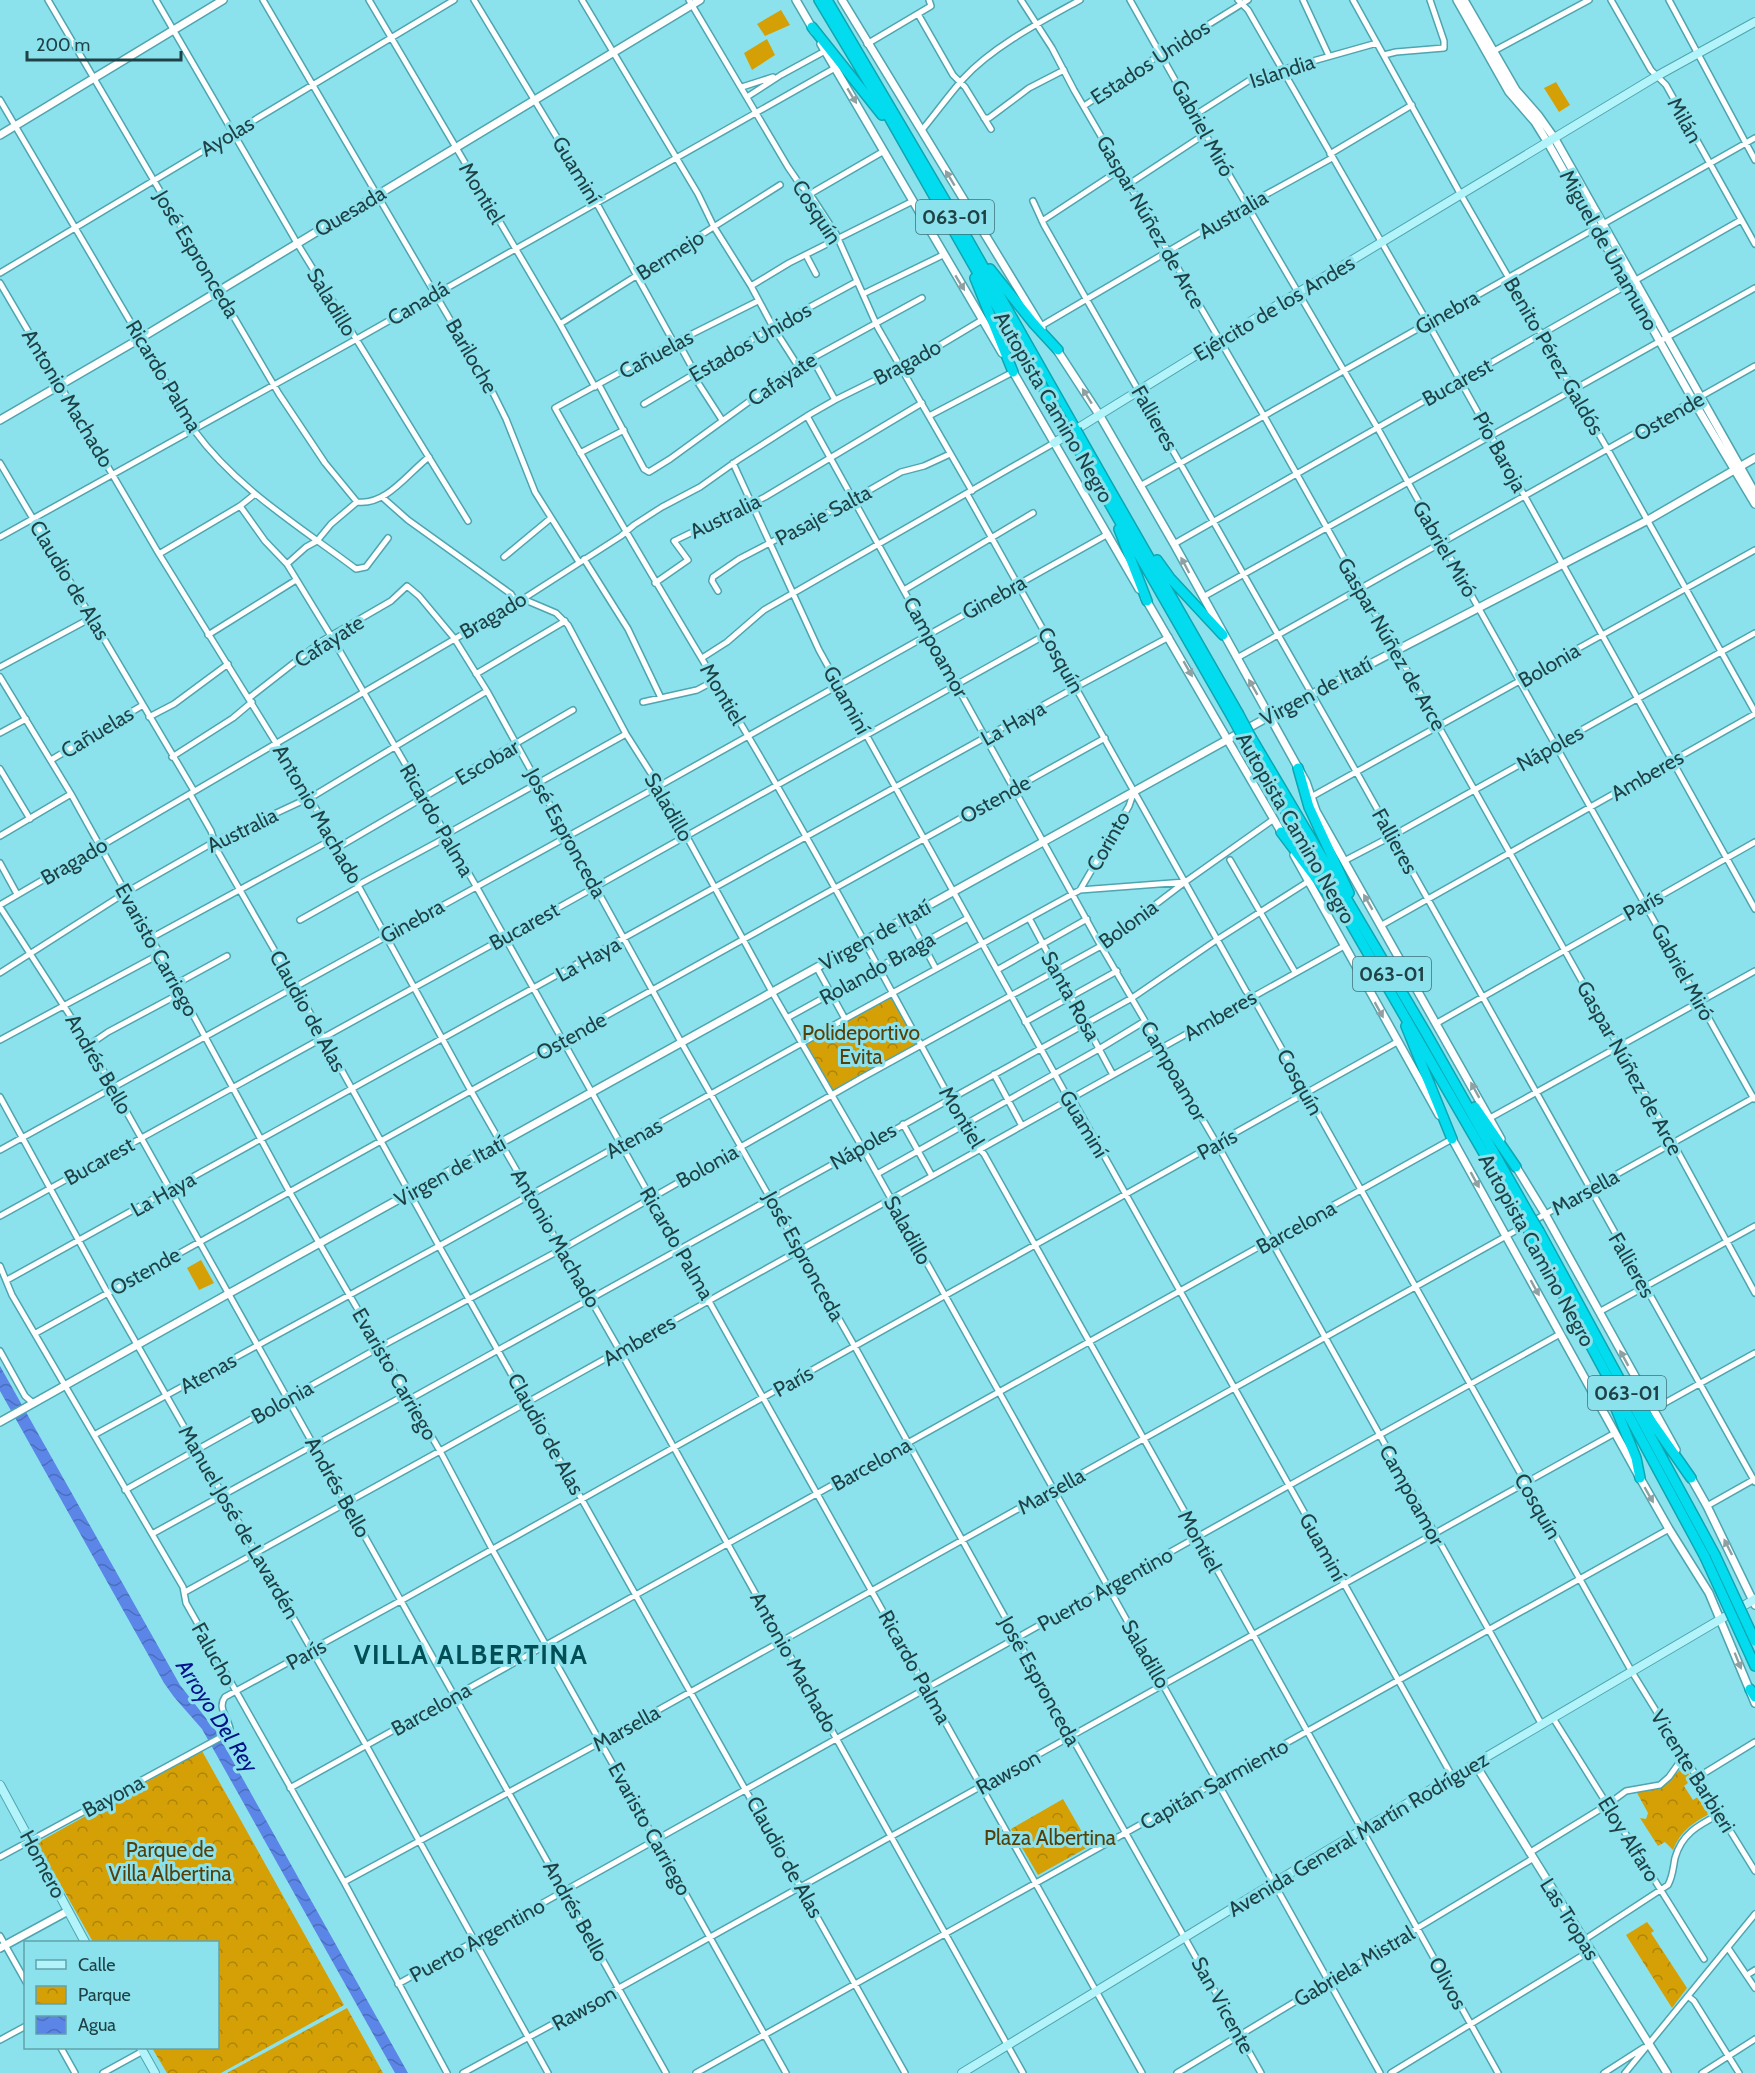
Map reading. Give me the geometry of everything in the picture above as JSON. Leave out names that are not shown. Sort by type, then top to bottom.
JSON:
[{"type":"highway","name":"Autopista Camino Negro","points":[[819,0],[1044,382]]},
{"type":"highway","name":"Autopista Camino Negro","points":[[827,0],[963,231],[1099,480],[1235,715]]},
{"type":"highway","points":[[834,0],[860,55]]},
{"type":"highway","points":[[812,27],[875,105],[924,179]]},
{"type":"highway","points":[[946,216],[980,289],[1013,372]]},
{"type":"highway","points":[[963,231],[1034,324],[1058,350]]},
{"type":"highway","points":[[1099,480],[1147,601]]},
{"type":"highway","name":"Autopista Camino Negro","points":[[1099,480],[1124,512],[1354,931],[1587,1318],[1755,1641]]},
{"type":"highway","points":[[1124,512],[1165,572],[1223,635]]},
{"type":"highway","name":"Autopista Camino Negro","points":[[1249,740],[1363,925],[1426,1033],[1523,1213]]},
{"type":"highway","points":[[1298,768],[1309,807],[1363,925]]},
{"type":"highway","points":[[1281,832],[1354,931]]},
{"type":"highway","points":[[1397,1001],[1452,1139]]},
{"type":"highway","points":[[1426,1033],[1516,1167]]},
{"type":"highway","name":"Autopista Camino Negro","points":[[1535,1233],[1594,1353],[1710,1556],[1753,1662]]},
{"type":"highway","points":[[1587,1318],[1631,1391],[1690,1478]]},
{"type":"highway","points":[[1594,1353],[1636,1458],[1640,1478]]},
{"type":"main road","name":"Ejército de los Andes","points":[[1054,443],[1657,76],[1755,22]]},
{"type":"main road","name":"Avenida General Martín Rodríguez","points":[[962,2073],[1452,1776],[1553,1719],[1721,1618],[1754,1601]]},
{"type":"main road","name":"Homero","points":[[0,1785],[84,1941]]},
{"type":"main road","points":[[142,2049],[155,2073]]},
{"type":"street","name":"José Espronceda","points":[[48,0],[274,385],[320,456],[357,502]]},
{"type":"street","name":"Saladillo","points":[[156,0],[355,340],[468,521]]},
{"type":"street","points":[[0,135],[223,0]]},
{"type":"street","name":"Bariloche","points":[[263,0],[498,402],[535,492],[628,629],[661,698]]},
{"type":"street","name":"Montiel","points":[[369,0],[624,430],[644,469],[649,472]]},
{"type":"street","name":"Ayolas","points":[[0,273],[454,0]]},
{"type":"street","name":"Guaminí","points":[[474,0],[596,202],[722,420]]},
{"type":"street","points":[[582,0],[798,366]]},
{"type":"street","name":"Quesada","points":[[0,420],[141,338],[613,53],[691,2],[700,0]]},
{"type":"street","points":[[796,0],[1309,881],[1640,1478],[1709,1593],[1755,1703]]},
{"type":"street","points":[[842,0],[1018,291],[1100,416],[1174,544],[1308,785],[1316,811],[1516,1167],[1545,1214],[1707,1506],[1754,1601]]},
{"type":"street","name":"Gaspar Núñez de Arce","points":[[1021,0],[1064,70],[1264,416],[1755,1293]]},
{"type":"street","points":[[922,130],[961,82],[994,53],[1037,24],[1080,0]]},
{"type":"street","name":"Gabriel Miró","points":[[1130,0],[1205,134],[1377,427],[1754,1099]]},
{"type":"street","points":[[1303,0],[1329,56]]},
{"type":"street","points":[[1384,56],[1396,52],[1444,48],[1430,0]]},
{"type":"street","name":"Miguel de Unamuno","points":[[1457,0],[1516,90],[1538,115],[1737,468],[1755,504]]},
{"type":"street","name":"Miguel de Unamuno","points":[[1464,0],[1490,53]]},
{"type":"street","points":[[1490,53],[1588,0]]},
{"type":"street","name":"Milán","points":[[1611,0],[1651,70],[1666,85],[1755,243]]},
{"type":"street","points":[[1669,0],[1755,160]]},
{"type":"street","name":"Estados Unidos","points":[[1084,106],[1243,1]]},
{"type":"street","name":"Pío Baroja","points":[[1243,1],[1428,323],[1755,909]]},
{"type":"street","name":"Benito Pérez Galdós","points":[[1355,1],[1461,195],[1574,389],[1755,713]]},
{"type":"street","name":"Cosquín","points":[[691,2],[788,167],[801,186],[810,194],[837,240],[876,323],[950,454],[992,538],[1632,1672]]},
{"type":"street","points":[[867,44],[918,14],[930,3]]},
{"type":"street","points":[[918,14],[953,75],[961,82],[991,129]]},
{"type":"street","name":"Islandia","points":[[1196,115],[1248,80],[1377,43]]},
{"type":"street","points":[[747,97],[825,51]]},
{"type":"street","name":"Canadá","points":[[0,537],[355,340],[835,68]]},
{"type":"street","name":"Estados Unidos","points":[[984,118],[989,118],[1029,88],[1064,70]]},
{"type":"street","points":[[742,87],[781,75]]},
{"type":"street","name":"Ricardo Palma","points":[[0,100],[194,430],[232,474],[255,494],[356,568],[366,567],[388,538]]},
{"type":"street","name":"Australia","points":[[1041,326],[1331,156],[1412,105]]},
{"type":"street","points":[[1130,184],[1205,134]]},
{"type":"street","name":"Ginebra","points":[[1140,486],[1755,138]]},
{"type":"street","points":[[810,194],[884,151]]},
{"type":"street","points":[[1042,220],[1120,169]]},
{"type":"street","name":"Bermejo","points":[[560,324],[780,185]]},
{"type":"street","points":[[751,286],[777,269],[914,201]]},
{"type":"street","name":"Fallieres","points":[[1033,201],[1755,1480]]},
{"type":"street","name":"Bucarest","points":[[1174,544],[1741,220]]},
{"type":"street","points":[[806,255],[816,274]]},
{"type":"street","points":[[863,294],[943,255]]},
{"type":"street","name":"Estados Unidos","points":[[644,404],[773,327],[856,282]]},
{"type":"street","name":"Antonio Machado","points":[[0,283],[159,554],[310,798],[471,1091],[620,1351],[1023,2073]]},
{"type":"street","points":[[1203,597],[1755,288]]},
{"type":"street","name":"Cafayate","points":[[649,472],[798,366],[922,298]]},
{"type":"street","name":"Cañuelas","points":[[555,408],[758,301]]},
{"type":"street","name":"Bragado","points":[[0,906],[523,599],[662,507],[700,487],[807,416],[912,362],[982,320]]},
{"type":"street","points":[[813,358],[835,400]]},
{"type":"street","name":"Ostende","points":[[1237,658],[1755,366]]},
{"type":"street","points":[[929,416],[1013,372]]},
{"type":"street","name":"Australia","points":[[655,583],[688,560],[674,541],[750,504],[922,403]]},
{"type":"street","name":"Montiel","points":[[555,408],[655,583],[777,785],[964,1124],[979,1150],[984,1154],[1036,1246],[1363,1830]]},
{"type":"street","name":"Campoamor","points":[[807,416],[1044,841],[1077,892],[1087,919],[1101,946],[1217,1144],[1542,1725]]},
{"type":"street","points":[[580,453],[624,430]]},
{"type":"street","name":"Ejército de los Andes","points":[[702,658],[727,642],[758,614],[1054,443]]},
{"type":"street","name":"Pasaje Salta","points":[[718,591],[712,581],[713,576],[901,472],[924,466],[950,454]]},
{"type":"street","points":[[287,564],[306,547],[317,541],[357,502],[382,497],[429,457]]},
{"type":"street","name":"Virgen de Itatí","points":[[2,1420],[1134,790],[1395,649],[1648,520],[1755,458]]},
{"type":"street","name":"Claudio de Alas","points":[[0,463],[143,705],[192,793],[214,842],[296,986],[351,1089],[905,2073]]},
{"type":"street","name":"Guaminí","points":[[733,463],[819,650],[1025,1022],[1074,1102],[1452,1776]]},
{"type":"street","name":"Miguel de Unamuno","points":[[1737,468],[1755,493]]},
{"type":"street","points":[[159,554],[240,506],[255,494]]},
{"type":"street","points":[[382,497],[408,520],[511,594],[516,602]]},
{"type":"street","name":"Ricardo Palma","points":[[240,506],[265,541],[287,564],[476,886],[532,990],[681,1249],[1142,2073]]},
{"type":"street","points":[[904,590],[1033,513]]},
{"type":"street","points":[[504,557],[551,518]]},
{"type":"street","name":"Ginebra","points":[[0,1150],[659,786],[1108,534]]},
{"type":"street","name":"Bolonia","points":[[1311,797],[1755,550]]},
{"type":"street","points":[[208,635],[296,580]]},
{"type":"street","name":"José Espronceda","points":[[409,586],[454,638],[488,691],[681,1042],[772,1198],[1185,1938]]},
{"type":"street","name":"Cafayate","points":[[172,757],[233,718],[250,700],[331,636],[391,601],[409,586]]},
{"type":"street","points":[[476,674],[565,621],[556,613],[523,599]]},
{"type":"street","points":[[0,667],[91,618]]},
{"type":"street","name":"Saladillo","points":[[565,621],[626,734],[659,786],[714,889],[862,1147],[1380,2073]]},
{"type":"street","name":"Nápoles","points":[[1344,861],[1755,633]]},
{"type":"street","name":"Bucarest","points":[[0,1216],[504,938],[1047,634]]},
{"type":"street","name":"La Haya","points":[[7,1280],[1076,687],[1169,638]]},
{"type":"street","name":"Cañuelas","points":[[149,717],[174,704],[228,664]]},
{"type":"street","name":"Evaristo Carriego","points":[[0,677],[71,794],[289,1191],[440,1451],[492,1549],[786,2073]]},
{"type":"street","points":[[644,702],[697,690],[714,681]]},
{"type":"street","name":"Australia","points":[[0,973],[125,893],[214,842],[310,798],[488,691]]},
{"type":"street","name":"Cañuelas","points":[[51,760],[143,705]]},
{"type":"street","name":"Escobar","points":[[337,848],[573,711]]},
{"type":"street","name":"Amberes","points":[[1382,925],[1755,713]]},
{"type":"street","points":[[0,733],[26,719]]},
{"type":"street","points":[[300,920],[626,734]]},
{"type":"street","name":"Ostende","points":[[36,1333],[1105,738]]},
{"type":"street","points":[[0,769],[30,819]]},
{"type":"street","name":"Corinto","points":[[1077,892],[1129,806],[1134,790]]},
{"type":"street","points":[[0,836],[71,794]]},
{"type":"street","name":"Bolonia","points":[[125,1490],[1101,946],[1185,882],[1274,819]]},
{"type":"street","points":[[152,938],[333,839]]},
{"type":"street","name":"París","points":[[1437,1023],[1755,842]]},
{"type":"street","points":[[1230,860],[1295,972]]},
{"type":"street","points":[[0,864],[18,894]]},
{"type":"street","name":"Nápoles","points":[[152,1534],[315,1444],[590,1300],[1132,998],[1309,881]]},
{"type":"street","name":"Atenas","points":[[94,1435],[350,1296],[801,1043],[1077,892],[1185,882]]},
{"type":"street","name":"Andrés Bello","points":[[0,906],[29,955],[64,1005],[113,1087],[666,2073]]},
{"type":"street","points":[[908,917],[936,969]]},
{"type":"street","name":"Rolando Braga","points":[[787,1018],[968,918]]},
{"type":"street","name":"Santa Rosa","points":[[1029,918],[1113,1075]]},
{"type":"street","points":[[997,970],[1087,919]]},
{"type":"street","name":"Amberes","points":[[185,1592],[1344,946]]},
{"type":"street","points":[[0,1040],[160,954]]},
{"type":"street","points":[[176,984],[227,956]]},
{"type":"street","points":[[817,968],[845,1019]]},
{"type":"street","points":[[1025,1022],[1117,971]]},
{"type":"street","points":[[1490,1118],[1699,1000],[1755,971]]},
{"type":"street","points":[[89,1046],[108,1032],[181,993]]},
{"type":"street","points":[[877,1174],[1145,1021]]},
{"type":"street","name":"París","points":[[235,1692],[312,1651],[1397,1042]]},
{"type":"street","points":[[994,1074],[1022,1126]]},
{"type":"street","name":"Manuel José de Lavardén","points":[[0,1097],[107,1292],[366,1745],[548,2073]]},
{"type":"street","name":"Marsella","points":[[344,1882],[602,1742],[1325,1339],[1589,1189],[1754,1099]]},
{"type":"street","points":[[903,1124],[932,1176]]},
{"type":"street","name":"Barcelona","points":[[290,1788],[1452,1139]]},
{"type":"street","points":[[1599,1312],[1755,1226]]},
{"type":"street","name":"Falucho","points":[[0,1266],[12,1295],[185,1592],[186,1603],[344,1882],[447,2073]]},
{"type":"street","name":"Puerto Argentino","points":[[398,1984],[1560,1334]]},
{"type":"street","points":[[0,1351],[30,1404]]},
{"type":"street","points":[[1654,1410],[1755,1353]]},
{"type":"street","name":"Rawson","points":[[463,2073],[619,1989],[710,1936],[1615,1433]]},
{"type":"street","points":[[1707,1506],[1755,1480]]},
{"type":"street","name":"Capitán Sarmiento","points":[[696,2073],[1126,1833],[1216,1780],[1309,1731],[1669,1529]]},
{"type":"street","name":"Vicente Barbieri","points":[[1632,1672],[1755,1870]]},
{"type":"street","name":"Bayona","points":[[0,1857],[225,1735],[230,1729],[221,1704],[225,1697],[235,1692]]},
{"type":"street","name":"Eloy Alfaro","points":[[1553,1719],[1704,1959]]},
{"type":"street","points":[[1698,1777],[1755,1742]]},
{"type":"street","name":"Gabriela Mistral","points":[[1177,2073],[1417,1928],[1626,1791],[1660,1785],[1669,1777],[1684,1756]]},
{"type":"street","name":"Las Tropas","points":[[1474,1764],[1667,2073]]},
{"type":"street","points":[[1584,1940],[1661,1891],[1671,1880],[1674,1860],[1684,1837],[1700,1824],[1720,1814]]},
{"type":"street","name":"Olivos","points":[[1363,1830],[1498,2073]]},
{"type":"street","points":[[2,1947],[68,1911]]},
{"type":"street","points":[[1625,2073],[1755,1914]]},
{"type":"street","points":[[0,1936],[2,1947],[24,1979]]},
{"type":"street","name":"San Vicente","points":[[1185,1938],[1261,2073]]},
{"type":"street","points":[[1728,1948],[1755,1988]]},
{"type":"street","points":[[1391,2073],[1590,1951]]},
{"type":"street","points":[[1747,1975],[1755,1970]]},
{"type":"street","points":[[1689,1997],[1694,2001],[1739,2073]]},
{"type":"street","points":[[0,2040],[24,2027]]},
{"type":"street","points":[[1702,2073],[1755,2039]]},
{"type":"street","points":[[1604,2073],[1648,2044]]},
{"type":"street","points":[[62,2049],[75,2073]]},
{"type":"street","points":[[104,2073],[142,2049]]},
{"type":"green space","points":[[781,10],[790,25],[765,36],[757,24]]},
{"type":"green space","points":[[767,39],[775,55],[752,70],[744,53]]},
{"type":"green space","points":[[1556,82],[1570,105],[1559,112],[1544,88]]},
{"type":"green space","name":"Polideportivo Evita","points":[[892,994],[921,1045],[832,1095],[801,1043]]},
{"type":"green space","points":[[201,1260],[214,1283],[199,1290],[187,1268]]},
{"type":"green space","name":"Parque de Villa Albertina","points":[[202,1751],[344,2005],[221,2073],[167,2073],[153,2049],[219,2049],[219,1941],[92,1941],[37,1843]]},
{"type":"green space","points":[[1684,1766],[1692,1780],[1684,1786],[1693,1800],[1702,1794],[1713,1812],[1689,1827],[1673,1850],[1665,1842],[1658,1846],[1640,1818],[1646,1819],[1648,1813],[1636,1791],[1663,1786]]},
{"type":"green space","name":"Plaza Albertina","points":[[1063,1799],[1090,1846],[1038,1875],[1011,1829]]},
{"type":"green space","points":[[1647,1922],[1654,1931],[1651,1933],[1687,1988],[1672,2008],[1626,1935]]},
{"type":"green space","points":[[347,2008],[383,2073],[227,2073]]},
{"type":"water","points":[[0,1366],[180,1685],[216,1731],[408,2073],[395,2073],[202,1729],[164,1683],[0,1391]]},
{"type":"district","name":"VILLA ALBERTINA","points":[[471,1654]]},
{"type":"water label","name":"Arroyo Del Rey","points":[[217,1716]]}]
